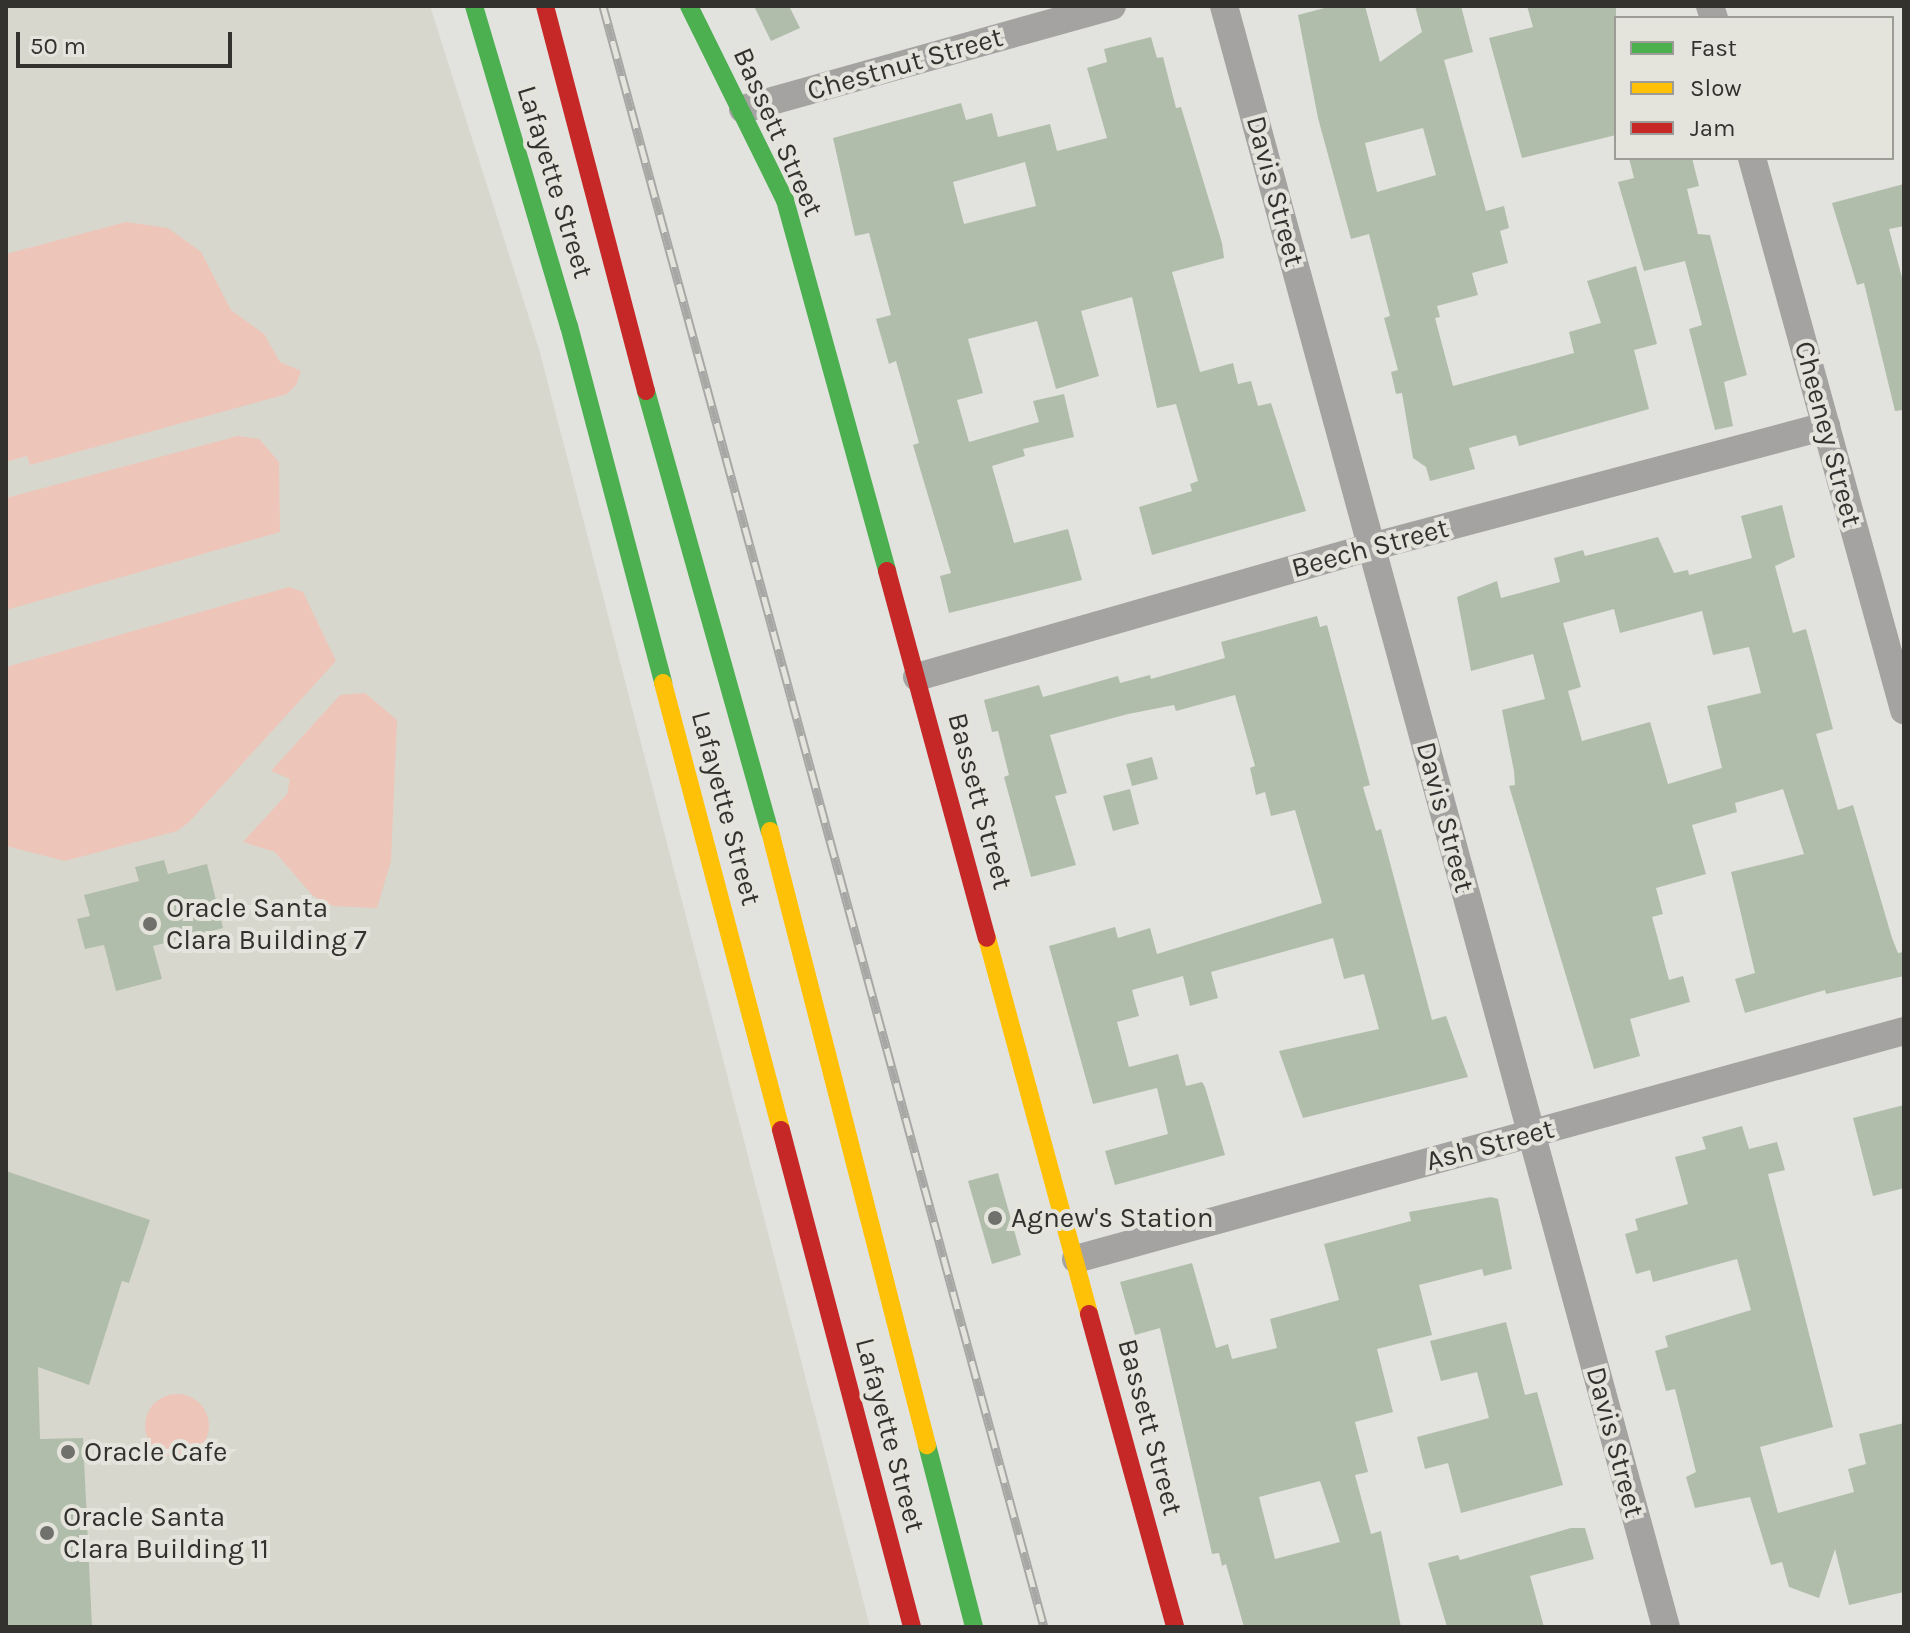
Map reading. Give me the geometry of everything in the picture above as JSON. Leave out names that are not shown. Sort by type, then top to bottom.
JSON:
[{"type":"main road","name":"Lafayette Street","points":[[474,6],[569,326],[912,1627]]},
{"type":"main road","name":"Lafayette Street","points":[[545,6],[660,446],[748,745],[974,1627]]},
{"type":"main road","name":"Bassett Street","points":[[689,6],[743,109],[785,200],[1175,1627]]},
{"type":"street","name":"Chestnut Street","points":[[743,109],[1112,6]]},
{"type":"street","name":"Davis Street","points":[[1224,6],[1666,1627]]},
{"type":"street","name":"Cheeney Street","points":[[1753,160],[1904,710]]},
{"type":"street","name":"Beech Street","points":[[917,677],[1371,547],[1826,426]]},
{"type":"street","name":"Ash Street","points":[[1076,1259],[1904,1031]]},
{"type":"shaded area","points":[[6,6],[430,6],[539,349],[870,1627],[6,1627]]},
{"type":"shaded area","points":[[126,222],[168,228],[201,252],[231,310],[264,334],[280,362],[301,371],[296,385],[287,394],[30,465],[27,456],[6,462],[6,254]]},
{"type":"shaded area","points":[[238,436],[259,439],[279,462],[280,532],[6,610],[6,498]]},
{"type":"shaded area","points":[[289,587],[303,592],[336,661],[189,822],[177,831],[65,861],[6,846],[6,667]]},
{"type":"shaded area","points":[[365,693],[397,720],[391,861],[377,908],[333,906],[313,896],[275,852],[243,842],[287,794],[290,779],[271,771],[340,695]]},
{"type":"shaded area","points":[[177,1394],[189,1396],[200,1403],[207,1414],[207,1438],[200,1449],[189,1456],[177,1458],[165,1456],[154,1449],[147,1438],[145,1426],[147,1414],[154,1403],[165,1396]]},
{"type":"building","points":[[754,6],[789,6],[800,28],[771,41]]},
{"type":"building","points":[[1332,6],[1365,6],[1380,62],[1422,32],[1415,6],[1461,6],[1473,52],[1444,60],[1486,211],[1504,206],[1509,228],[1500,231],[1508,263],[1472,273],[1478,295],[1437,306],[1440,317],[1435,318],[1453,386],[1574,353],[1569,332],[1601,323],[1587,281],[1636,266],[1657,344],[1634,350],[1649,409],[1519,446],[1516,435],[1469,448],[1475,469],[1430,481],[1426,467],[1413,458],[1402,393],[1396,394],[1391,372],[1398,370],[1384,318],[1390,316],[1369,234],[1351,239],[1318,118],[1298,15]],"holes":[[[1423,128],[1436,175],[1377,192],[1365,143]]]},
{"type":"building","points":[[1527,6],[1616,6],[1614,135],[1522,158],[1489,38],[1533,27]]},
{"type":"building","points":[[1151,37],[1157,58],[1163,57],[1176,108],[1181,107],[1224,258],[1172,272],[1200,372],[1233,363],[1238,384],[1251,381],[1258,406],[1271,403],[1306,511],[1152,555],[1139,507],[1192,491],[1190,484],[1198,481],[1176,404],[1157,408],[1132,297],[1081,311],[1099,376],[1056,389],[1037,321],[968,339],[983,393],[957,400],[969,442],[1039,422],[1033,401],[1064,394],[1074,437],[1023,449],[1025,456],[992,466],[1014,543],[1068,529],[1082,580],[949,613],[940,576],[951,573],[913,445],[919,443],[896,361],[889,364],[876,319],[891,315],[869,233],[855,236],[833,138],[961,103],[966,120],[992,113],[998,137],[1050,124],[1057,151],[1107,138],[1087,68],[1107,62],[1104,49]],"holes":[[[1025,162],[1036,206],[964,224],[953,182]]]},
{"type":"building","points":[[1630,160],[1692,160],[1699,186],[1687,189],[1698,234],[1710,235],[1747,375],[1724,382],[1733,426],[1715,430],[1689,329],[1702,325],[1685,261],[1644,271],[1618,182],[1634,178]]},
{"type":"building","points":[[1904,184],[1904,226],[1889,229],[1904,285],[1904,410],[1895,411],[1864,283],[1857,285],[1832,203]]},
{"type":"building","points":[[1782,505],[1795,557],[1775,566],[1793,633],[1806,629],[1833,729],[1816,734],[1838,810],[1853,805],[1892,938],[1898,953],[1904,952],[1904,976],[1826,994],[1825,990],[1745,1013],[1735,979],[1755,973],[1731,872],[1804,854],[1783,789],[1735,803],[1737,812],[1692,825],[1706,874],[1656,888],[1663,914],[1652,917],[1669,980],[1683,976],[1690,1002],[1630,1019],[1640,1056],[1594,1069],[1509,786],[1515,785],[1514,771],[1502,710],[1545,699],[1533,654],[1471,671],[1457,597],[1497,581],[1501,598],[1560,582],[1554,558],[1583,550],[1585,556],[1658,537],[1674,573],[1688,570],[1689,575],[1752,558],[1741,516]],"holes":[[[1614,609],[1620,633],[1702,611],[1713,655],[1749,647],[1761,693],[1707,706],[1722,768],[1668,784],[1650,722],[1582,741],[1568,691],[1581,687],[1563,623]]]},
{"type":"building","points":[[1317,616],[1320,627],[1327,625],[1370,785],[1363,787],[1376,831],[1381,829],[1432,1020],[1446,1016],[1468,1077],[1303,1118],[1279,1051],[1379,1029],[1364,974],[1344,979],[1333,938],[1211,972],[1218,998],[1190,1006],[1183,976],[1132,990],[1139,1016],[1117,1022],[1129,1067],[1178,1054],[1186,1086],[1202,1082],[1205,1087],[1225,1155],[1115,1185],[1105,1151],[1168,1134],[1157,1088],[1093,1104],[1049,946],[1115,927],[1118,938],[1150,928],[1157,954],[1322,903],[1295,810],[1271,816],[1265,792],[1256,795],[1250,768],[1255,766],[1235,695],[1176,711],[1174,705],[1128,714],[1050,735],[1067,793],[1055,796],[1076,865],[1031,877],[1004,777],[1009,775],[998,731],[992,732],[984,700],[1039,685],[1043,697],[1118,676],[1120,683],[1150,675],[1151,679],[1225,658],[1221,642]]},
{"type":"building","points":[[1152,757],[1158,779],[1132,786],[1126,764]]},
{"type":"building","points":[[1130,789],[1139,824],[1113,831],[1103,796]]},
{"type":"building","name":"Oracle Santa Clara Building 7","points":[[164,860],[168,874],[207,864],[223,928],[153,946],[162,979],[116,991],[104,945],[85,949],[77,919],[90,916],[84,895],[139,881],[135,867]]},
{"type":"building","points":[[1904,1105],[1904,1188],[1873,1196],[1853,1118]]},
{"type":"building","points":[[1742,1126],[1749,1149],[1777,1142],[1785,1170],[1768,1174],[1833,1427],[1760,1447],[1778,1513],[1854,1492],[1848,1469],[1866,1464],[1859,1434],[1904,1423],[1904,1592],[1849,1605],[1835,1549],[1819,1598],[1789,1587],[1782,1562],[1771,1565],[1750,1497],[1695,1508],[1686,1477],[1696,1472],[1675,1389],[1666,1391],[1655,1351],[1668,1347],[1665,1336],[1751,1310],[1737,1259],[1653,1282],[1650,1270],[1636,1274],[1625,1234],[1638,1230],[1635,1219],[1688,1204],[1675,1157],[1706,1149],[1702,1137]]},
{"type":"building","points":[[6,1171],[150,1220],[129,1283],[122,1281],[89,1385],[38,1367],[40,1439],[83,1438],[92,1627],[6,1627]]},
{"type":"building","name":"Agnew's Station","points":[[998,1173],[1021,1255],[992,1264],[968,1181]]},
{"type":"building","points":[[1491,1197],[1498,1199],[1512,1269],[1484,1276],[1482,1269],[1419,1285],[1432,1335],[1377,1349],[1393,1412],[1355,1422],[1368,1472],[1355,1475],[1371,1534],[1381,1531],[1401,1627],[1244,1627],[1226,1564],[1222,1566],[1219,1553],[1212,1554],[1160,1328],[1135,1335],[1120,1282],[1192,1263],[1216,1348],[1228,1344],[1232,1359],[1277,1348],[1270,1319],[1339,1300],[1324,1244],[1411,1221],[1409,1212]],"holes":[[[1320,1481],[1340,1542],[1275,1559],[1259,1497]]]},
{"type":"building","points":[[1506,1322],[1525,1395],[1537,1392],[1563,1485],[1461,1513],[1448,1463],[1425,1469],[1417,1437],[1489,1418],[1477,1372],[1441,1381],[1430,1341]]},
{"type":"building","points":[[1571,1528],[1585,1528],[1594,1559],[1530,1576],[1544,1627],[1447,1627],[1428,1563],[1458,1555],[1460,1560]]},
{"type":"railway","points":[[603,6],[1044,1627]]},
{"type":"traffic: fast","points":[[474,6],[569,326],[663,683]]},
{"type":"traffic: fast","points":[[689,6],[785,200],[887,571]]},
{"type":"traffic: fast","points":[[646,391],[770,831]]},
{"type":"traffic: fast","points":[[927,1445],[974,1627]]},
{"type":"traffic: slow","points":[[663,683],[781,1130]]},
{"type":"traffic: slow","points":[[770,831],[927,1445]]},
{"type":"traffic: slow","points":[[987,938],[1089,1314]]},
{"type":"traffic: jam","points":[[545,6],[646,391]]},
{"type":"traffic: jam","points":[[887,571],[987,938]]},
{"type":"traffic: jam","points":[[781,1130],[912,1627]]},
{"type":"traffic: jam","points":[[1089,1314],[1175,1627]]},
{"type":"place","name":"Oracle Santa Clara Building 7","points":[[150,924]]},
{"type":"place","name":"Agnew's Station","points":[[995,1218]]},
{"type":"place","name":"Oracle Cafe","points":[[68,1452]]},
{"type":"place","name":"Oracle Santa Clara Building 11","points":[[47,1533]]}]
